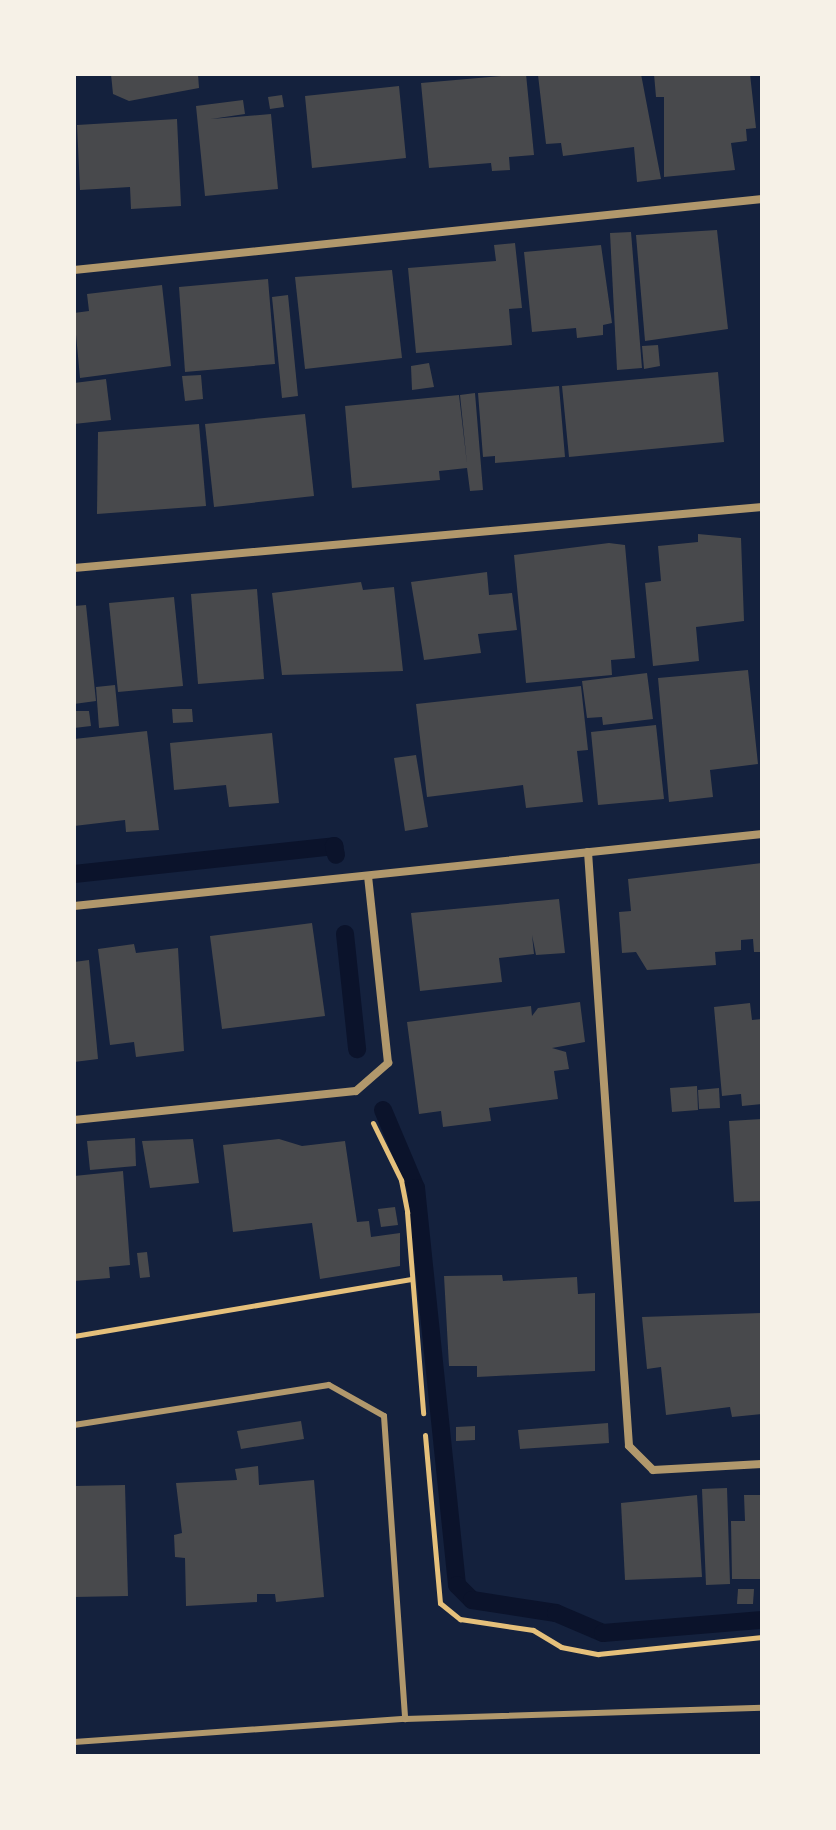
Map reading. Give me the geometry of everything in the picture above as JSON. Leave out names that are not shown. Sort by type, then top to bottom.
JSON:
[{"type":"street","points":[[74,270],[762,199]]},
{"type":"street","points":[[74,568],[762,507]]},
{"type":"street","points":[[74,906],[762,834]]},
{"type":"street","points":[[588,852],[629,1446],[653,1470],[762,1464]]},
{"type":"street","points":[[74,1120],[356,1091],[388,1063],[368,877]]},
{"type":"lane","points":[[74,1425],[329,1385],[384,1416],[405,1719]]},
{"type":"lane","points":[[74,1742],[405,1719],[762,1708]]},
{"type":"path","points":[[356,1091],[401,1180],[440,1603],[460,1619],[533,1630],[561,1647],[598,1654],[762,1637]]},
{"type":"path","points":[[74,1336],[411,1279]]},
{"type":"building","points":[[111,74],[198,74],[199,88],[129,101],[113,94]]},
{"type":"building","points":[[526,74],[534,155],[509,157],[510,170],[492,171],[491,163],[429,168],[421,83]]},
{"type":"building","points":[[641,74],[661,179],[637,182],[634,147],[563,156],[561,143],[546,144],[538,75]]},
{"type":"building","points":[[654,74],[750,74],[756,128],[746,129],[747,141],[731,143],[735,170],[664,177],[664,97],[656,97]]},
{"type":"building","points":[[399,86],[406,158],[312,168],[305,96]]},
{"type":"building","points":[[282,95],[284,107],[270,109],[268,97]]},
{"type":"building","points":[[243,100],[245,114],[211,119],[271,114],[278,189],[205,196],[196,106]]},
{"type":"building","points":[[177,119],[181,206],[131,209],[130,187],[80,190],[77,125]]},
{"type":"building","points":[[717,230],[728,329],[645,341],[636,235]]},
{"type":"building","points":[[631,232],[642,368],[617,370],[610,233]]},
{"type":"building","points":[[515,243],[522,308],[509,309],[512,345],[416,353],[408,268],[496,261],[494,245]]},
{"type":"building","points":[[601,245],[612,323],[603,325],[603,335],[577,338],[576,328],[532,332],[524,252]]},
{"type":"building","points":[[392,270],[402,358],[305,369],[295,277]]},
{"type":"building","points":[[268,279],[275,364],[185,372],[179,287]]},
{"type":"building","points":[[162,285],[171,366],[80,378],[74,313],[89,311],[87,294]]},
{"type":"building","points":[[288,295],[298,396],[282,398],[272,297]]},
{"type":"building","points":[[658,345],[660,366],[644,369],[642,346]]},
{"type":"building","points":[[429,363],[434,387],[412,390],[411,366]]},
{"type":"building","points":[[718,372],[724,442],[569,457],[562,386]]},
{"type":"building","points":[[201,375],[203,399],[185,401],[182,376]]},
{"type":"building","points":[[106,379],[111,420],[74,424],[74,383]]},
{"type":"building","points":[[559,386],[565,457],[495,463],[495,456],[483,457],[478,393]]},
{"type":"building","points":[[475,393],[483,490],[470,491],[467,468],[439,471],[440,480],[352,488],[345,406],[459,395],[467,464],[460,395]]},
{"type":"building","points":[[305,414],[314,496],[214,507],[205,424]]},
{"type":"building","points":[[199,424],[206,506],[97,514],[98,432]]},
{"type":"building","points":[[698,534],[741,538],[744,621],[696,627],[699,661],[653,666],[645,583],[661,581],[658,546],[698,542]]},
{"type":"building","points":[[609,543],[625,545],[635,658],[611,660],[612,675],[526,683],[514,555]]},
{"type":"building","points":[[487,572],[489,595],[512,593],[517,630],[478,634],[481,653],[424,660],[411,582]]},
{"type":"building","points":[[361,582],[363,590],[394,587],[403,671],[282,675],[272,593]]},
{"type":"building","points":[[257,589],[264,679],[198,684],[191,594]]},
{"type":"building","points":[[174,597],[183,686],[118,692],[109,603]]},
{"type":"building","points":[[86,605],[96,701],[74,704],[74,606]]},
{"type":"building","points":[[748,670],[758,764],[710,770],[713,797],[669,802],[658,678]]},
{"type":"building","points":[[647,673],[653,719],[603,725],[602,717],[587,718],[582,681]]},
{"type":"building","points":[[115,685],[119,726],[99,728],[96,687]]},
{"type":"building","points":[[581,686],[588,750],[577,751],[583,802],[526,808],[523,785],[427,797],[416,704]]},
{"type":"building","points":[[172,709],[192,709],[193,722],[173,723]]},
{"type":"building","points":[[74,711],[89,711],[91,726],[74,728]]},
{"type":"building","points":[[656,725],[664,799],[598,805],[591,732]]},
{"type":"building","points":[[147,731],[159,830],[126,832],[125,820],[74,826],[74,739]]},
{"type":"building","points":[[272,733],[279,803],[229,807],[226,785],[174,790],[170,743]]},
{"type":"building","points":[[416,755],[428,827],[405,831],[394,758]]},
{"type":"building","points":[[762,863],[762,952],[754,952],[753,939],[741,940],[741,950],[715,952],[716,965],[647,970],[636,952],[622,953],[619,912],[631,911],[628,879]]},
{"type":"building","points":[[559,899],[565,953],[536,955],[532,935],[534,954],[499,958],[502,982],[420,991],[411,913]]},
{"type":"building","points":[[312,923],[325,1016],[222,1029],[210,936]]},
{"type":"building","points":[[134,944],[136,953],[178,948],[184,1051],[136,1057],[134,1042],[110,1045],[98,949]]},
{"type":"building","points":[[89,960],[98,1059],[74,1062],[74,962]]},
{"type":"building","points":[[580,1002],[585,1042],[552,1048],[566,1052],[569,1069],[554,1071],[558,1099],[489,1108],[491,1121],[443,1127],[441,1111],[419,1114],[407,1022],[531,1006],[532,1016],[538,1008]]},
{"type":"building","points":[[750,1003],[752,1020],[762,1019],[762,1104],[742,1106],[741,1094],[722,1096],[714,1007]]},
{"type":"building","points":[[697,1086],[698,1110],[672,1112],[670,1088]]},
{"type":"building","points":[[719,1088],[720,1108],[699,1109],[698,1090]]},
{"type":"building","points":[[762,1119],[762,1201],[734,1202],[729,1121]]},
{"type":"building","points":[[135,1138],[136,1166],[90,1170],[87,1141]]},
{"type":"building","points":[[193,1139],[199,1183],[150,1188],[142,1141]]},
{"type":"building","points":[[279,1139],[302,1146],[345,1141],[357,1222],[369,1221],[371,1237],[400,1233],[400,1266],[320,1279],[312,1223],[233,1232],[223,1145]]},
{"type":"building","points":[[123,1171],[130,1265],[109,1267],[110,1278],[74,1281],[74,1176]]},
{"type":"building","points":[[395,1207],[398,1225],[381,1227],[378,1209]]},
{"type":"building","points":[[147,1252],[150,1277],[140,1278],[137,1253]]},
{"type":"building","points":[[502,1275],[503,1281],[577,1277],[578,1294],[595,1293],[595,1371],[477,1377],[477,1366],[449,1366],[444,1276]]},
{"type":"building","points":[[762,1313],[762,1414],[732,1417],[730,1407],[666,1415],[661,1367],[647,1369],[642,1317]]},
{"type":"building","points":[[301,1421],[304,1439],[241,1449],[237,1431]]},
{"type":"building","points":[[608,1423],[609,1443],[520,1449],[518,1430]]},
{"type":"building","points":[[475,1426],[475,1440],[456,1441],[456,1427]]},
{"type":"building","points":[[258,1466],[259,1485],[314,1480],[324,1597],[276,1602],[275,1594],[257,1594],[257,1602],[186,1606],[185,1558],[175,1557],[174,1535],[182,1533],[176,1483],[237,1480],[235,1469]]},
{"type":"building","points":[[125,1485],[128,1596],[74,1597],[74,1486]]},
{"type":"building","points":[[727,1488],[730,1584],[706,1585],[702,1489]]},
{"type":"building","points":[[697,1495],[702,1577],[625,1580],[621,1503]]},
{"type":"building","points":[[744,1495],[762,1495],[762,1579],[732,1579],[731,1521],[745,1521]]},
{"type":"building","points":[[738,1589],[754,1589],[753,1604],[737,1604]]},
{"type":"waterway","points":[[74,874],[334,846],[336,855]]},
{"type":"waterway","points":[[345,934],[357,1049]]},
{"type":"waterway","points":[[383,1110],[416,1188],[457,1585],[472,1600],[556,1613],[603,1633],[762,1620]]}]
